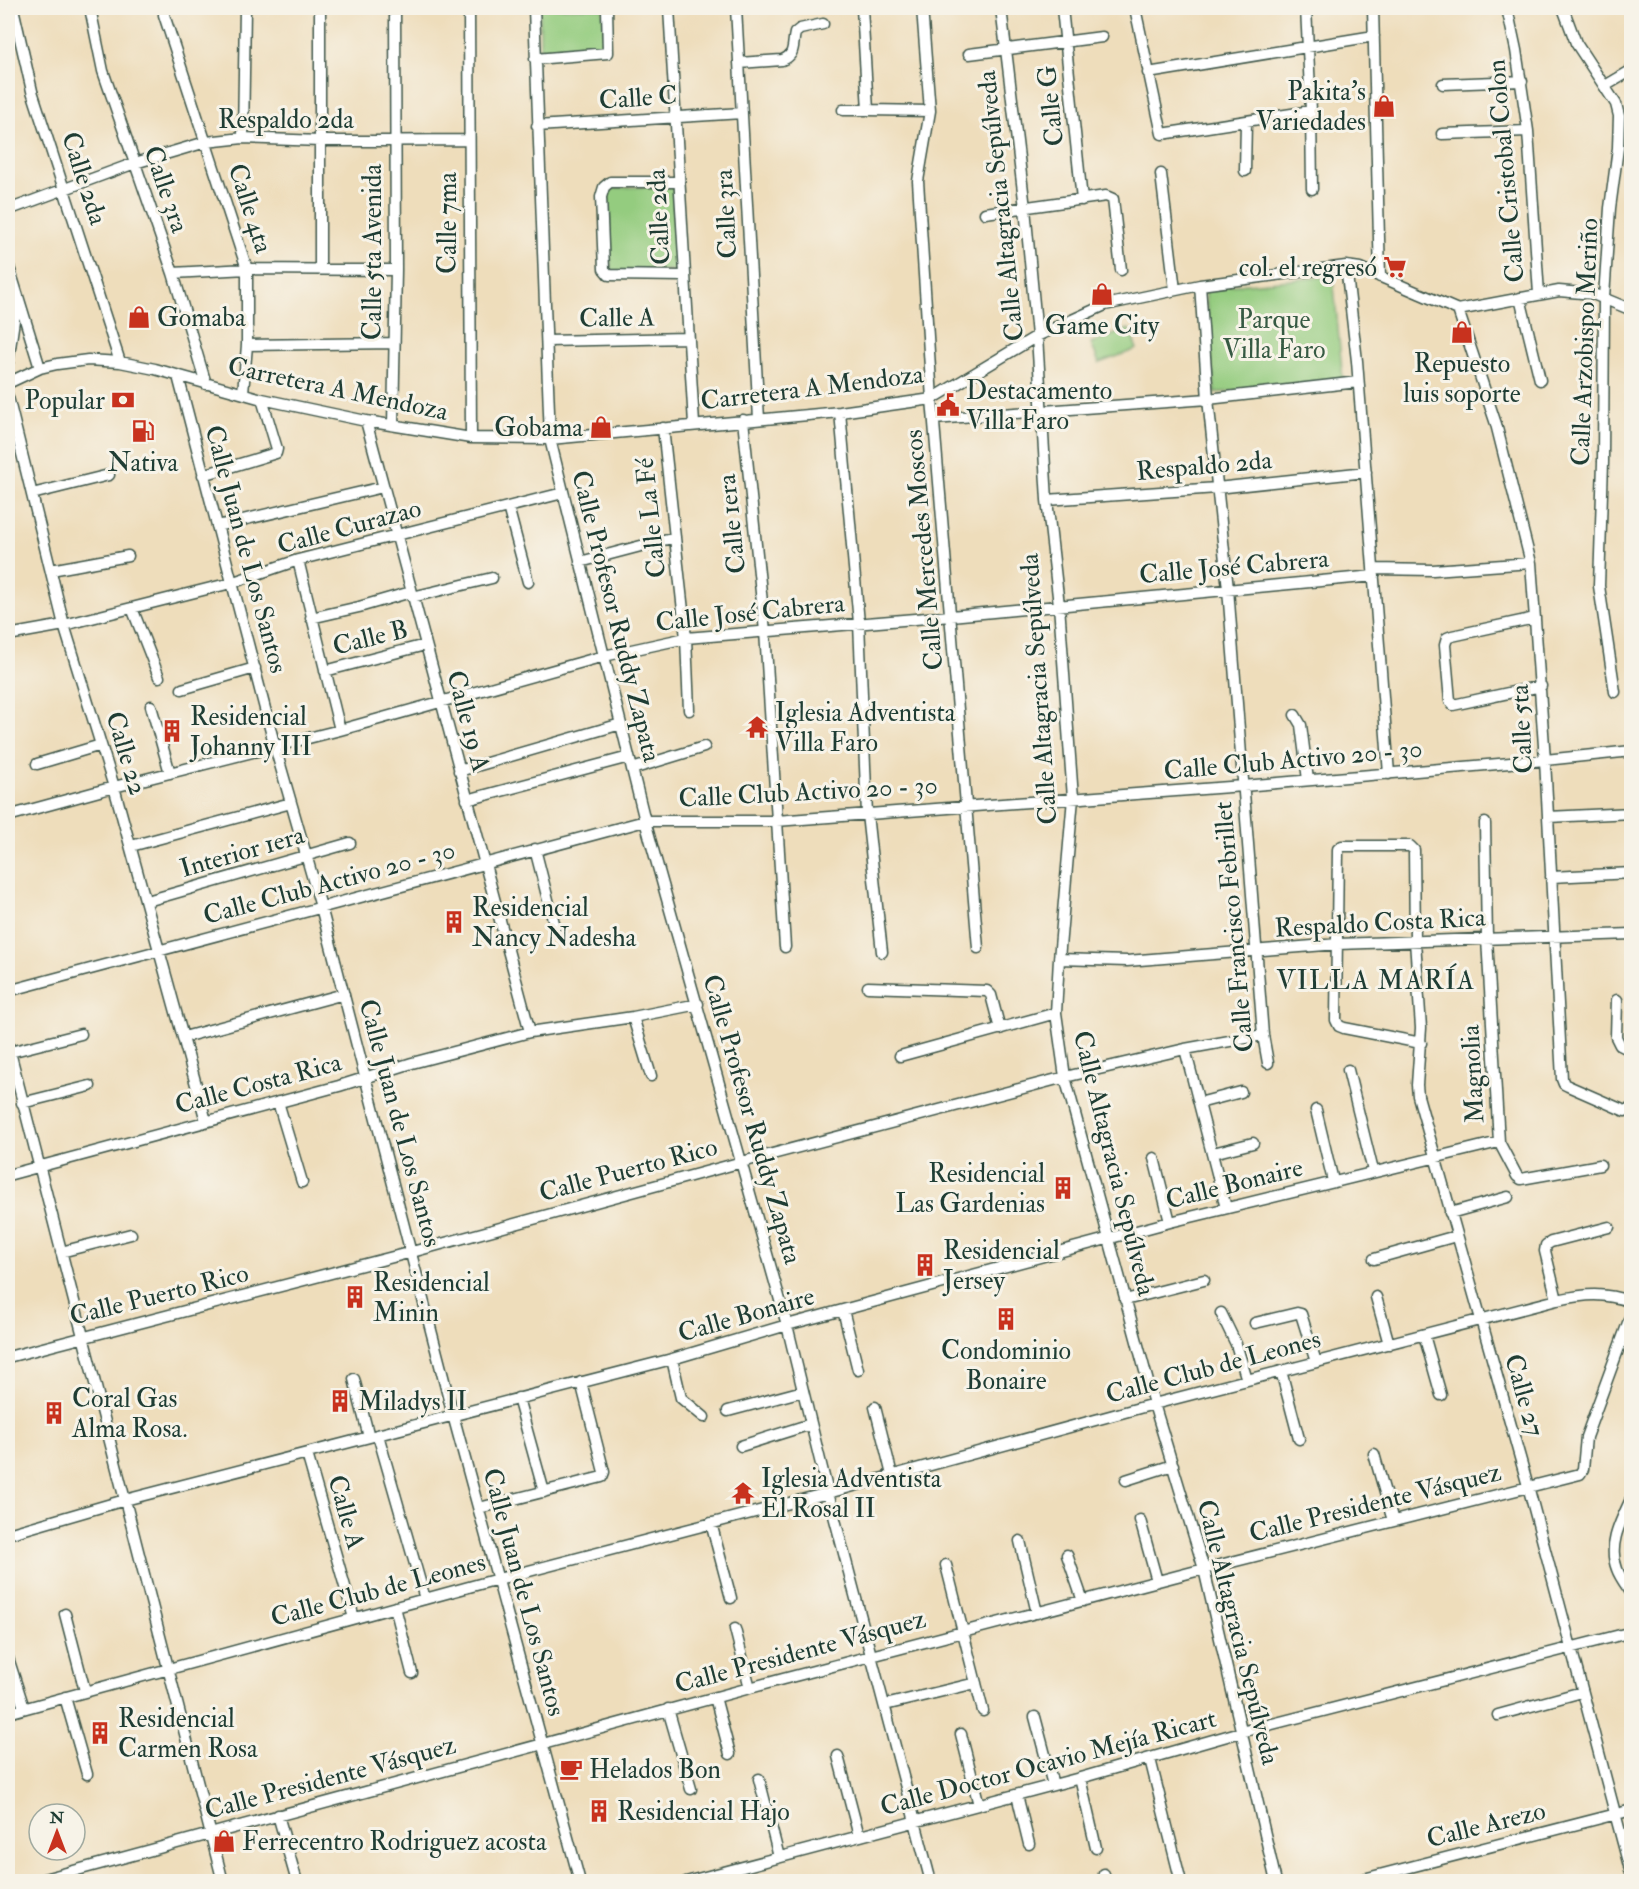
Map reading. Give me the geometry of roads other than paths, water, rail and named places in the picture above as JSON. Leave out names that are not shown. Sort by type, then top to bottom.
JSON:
[{"type":"street","name":"Calle 2da","points":[[14,8],[32,91],[120,362]]},
{"type":"street","name":"Calle 3ra","points":[[90,8],[103,71],[173,273],[206,384]]},
{"type":"street","name":"Calle 4ta","points":[[165,8],[164,15],[248,269],[247,345],[243,393]]},
{"type":"street","points":[[243,138],[245,8]]},
{"type":"street","points":[[320,8],[320,269]]},
{"type":"street","name":"Calle 5ta Avenida","points":[[393,425],[396,270],[395,8]]},
{"type":"street","name":"Calle 7ma","points":[[469,8],[471,438]]},
{"type":"street","points":[[534,8],[550,438]]},
{"type":"street","points":[[535,59],[608,53],[607,8]]},
{"type":"street","name":"Calle 2da","points":[[669,8],[687,338],[694,424]]},
{"type":"street","name":"Calle 3ra","points":[[736,8],[759,418]]},
{"type":"street","points":[[862,8],[868,110]]},
{"type":"street","name":"Calle Mercedes Moscos","points":[[922,8],[930,111],[918,181],[932,399],[978,948]]},
{"type":"street","name":"Calle Altagracia Sepúlveda","points":[[1001,8],[1025,208],[1037,336],[1047,500],[1059,605],[1073,798],[1056,1013],[1065,1077],[1154,1404],[1204,1569],[1276,1881]]},
{"type":"street","name":"Calle G","points":[[1062,8],[1082,200]]},
{"type":"street","points":[[1135,8],[1162,134],[1311,111]]},
{"type":"street","points":[[1306,8],[1312,189]]},
{"type":"street","points":[[1373,8],[1380,276]]},
{"type":"street","name":"Calle Cristobal Colon","points":[[1507,8],[1522,81],[1528,132],[1539,294]]},
{"type":"street","name":"Calle Arzobispo Meriño","points":[[1563,8],[1576,43],[1616,104],[1619,129],[1610,208],[1604,297],[1603,462],[1599,586],[1615,692]]},
{"type":"street","points":[[739,63],[789,58],[793,53],[795,33],[800,29],[823,24]]},
{"type":"street","points":[[1148,73],[1374,36]]},
{"type":"street","points":[[969,54],[1102,38]]},
{"type":"street","points":[[1605,86],[1632,70]]},
{"type":"street","points":[[1443,84],[1522,81]]},
{"type":"street","points":[[843,110],[930,111]]},
{"type":"street","name":"Calle C","points":[[537,126],[742,113]]},
{"type":"street","points":[[1245,171],[1246,122]]},
{"type":"street","points":[[1442,134],[1528,132]]},
{"type":"street","name":"Respaldo 2da","points":[[8,210],[135,163],[206,142],[243,138],[320,141],[468,140]]},
{"type":"street","points":[[1161,174],[1174,290]]},
{"type":"street","points":[[678,182],[610,182],[604,187],[601,197],[604,269],[609,275],[620,277],[684,276]]},
{"type":"street","points":[[985,213],[1106,196],[1113,199],[1121,270]]},
{"type":"street","points":[[8,264],[40,368]]},
{"type":"street","points":[[1346,266],[1366,472],[1389,774]]},
{"type":"street","name":"Carretera A Mendoza","points":[[8,382],[40,368],[88,360],[120,362],[262,399],[366,421],[471,438],[550,438],[840,412],[932,399],[1037,336],[1106,305],[1200,285],[1346,266],[1360,268],[1458,310]]},
{"type":"street","points":[[173,273],[248,269],[396,270]]},
{"type":"street","name":"Calle Francisco Febrillet","points":[[1200,285],[1208,399],[1228,589],[1263,1035],[1268,1063]]},
{"type":"street","points":[[1458,310],[1539,294],[1577,291],[1604,297],[1632,310]]},
{"type":"street","points":[[8,362],[17,296]]},
{"type":"street","points":[[1520,298],[1540,380]]},
{"type":"street","name":"Calle 5ta","points":[[1458,310],[1497,424],[1531,563],[1541,686],[1562,1078],[1564,1084],[1625,1111],[1630,1109]]},
{"type":"street","name":"Calle A","points":[[547,341],[687,338]]},
{"type":"street","points":[[247,345],[394,343]]},
{"type":"street","name":"Calle Juan de Los Santos","points":[[178,376],[231,583],[321,907],[453,1415],[579,1881]]},
{"type":"street","points":[[934,419],[1208,399],[1358,382]]},
{"type":"street","name":"Calle 22","points":[[8,397],[64,625],[147,901],[206,1121]]},
{"type":"street","points":[[203,475],[276,453],[277,449],[262,399]]},
{"type":"street","points":[[840,412],[859,623],[867,814],[882,952]]},
{"type":"street","name":"Calle 1era","points":[[743,420],[765,631],[785,947]]},
{"type":"street","name":"Calle 19 A","points":[[366,421],[530,1032]]},
{"type":"street","name":"Calle La Fé","points":[[663,428],[686,638],[689,710]]},
{"type":"street","name":"Calle Profesor Ruddy Zapata","points":[[550,438],[645,821],[787,1325],[828,1493],[931,1881]]},
{"type":"street","name":"Respaldo 2da","points":[[1047,500],[1217,488],[1366,472]]},
{"type":"street","points":[[32,494],[109,475]]},
{"type":"street","points":[[217,526],[383,487]]},
{"type":"street","name":"Calle Curazao","points":[[9,635],[64,625],[231,583],[298,560],[563,493]]},
{"type":"street","points":[[508,507],[528,582]]},
{"type":"street","points":[[580,562],[675,537]]},
{"type":"street","points":[[51,570],[128,556]]},
{"type":"street","points":[[298,560],[340,730]]},
{"type":"street","name":"Calle José Cabrera","points":[[8,816],[340,730],[604,656],[686,638],[951,616],[1228,589],[1374,572],[1531,563]]},
{"type":"street","points":[[311,618],[492,578]]},
{"type":"street","points":[[132,608],[159,677]]},
{"type":"street","points":[[1535,618],[1447,638],[1445,645],[1450,701],[1453,705],[1541,686]]},
{"type":"street","points":[[8,619],[9,635]]},
{"type":"street","name":"Calle B","points":[[326,671],[425,645]]},
{"type":"street","points":[[182,689],[255,668]]},
{"type":"street","points":[[151,706],[170,773]]},
{"type":"street","points":[[1295,715],[1301,725],[1308,780]]},
{"type":"street","points":[[459,771],[621,724]]},
{"type":"street","points":[[37,764],[101,745]]},
{"type":"street","points":[[632,769],[704,747]]},
{"type":"street","name":"Calle Club Activo 20 - 30","points":[[8,991],[484,862],[645,821],[776,821],[1389,774],[1632,750]]},
{"type":"street","points":[[467,800],[629,757]]},
{"type":"street","points":[[131,846],[291,802]]},
{"type":"street","points":[[1548,817],[1632,813]]},
{"type":"street","name":"Magnolia","points":[[1485,823],[1487,939],[1498,1142]]},
{"type":"street","name":"Interior 1era","points":[[147,901],[350,843]]},
{"type":"street","name":"Calle 27","points":[[1338,944],[1339,847],[1413,847],[1415,941],[1421,1043],[1418,1096],[1528,1486],[1632,1877]]},
{"type":"street","points":[[535,849],[555,927]]},
{"type":"street","points":[[1551,877],[1632,873]]},
{"type":"street","name":"Respaldo Costa Rica","points":[[1059,958],[1127,961],[1338,944],[1632,934]]},
{"type":"street","points":[[1338,944],[1336,1020],[1339,1026],[1421,1043]]},
{"type":"street","points":[[868,987],[987,991],[991,995],[1000,1029]]},
{"type":"street","points":[[183,1037],[344,994]]},
{"type":"street","points":[[1617,1000],[1616,1038],[1620,1045],[1632,1051]]},
{"type":"street","name":"Calle Costa Rica","points":[[8,1175],[530,1032],[633,1017],[698,1004]]},
{"type":"street","points":[[900,1056],[1056,1013]]},
{"type":"street","points":[[633,1017],[651,1076]]},
{"type":"street","points":[[81,1034],[9,1048],[223,1881]]},
{"type":"street","name":"Calle Puerto Rico","points":[[8,1357],[412,1252],[1065,1077],[1185,1049],[1263,1035]]},
{"type":"street","points":[[1185,1049],[1226,1209]]},
{"type":"street","points":[[1348,1070],[1373,1171]]},
{"type":"street","points":[[22,1102],[90,1086]]},
{"type":"street","points":[[1199,1103],[1241,1092]]},
{"type":"street","points":[[278,1102],[302,1182]]},
{"type":"street","points":[[1316,1110],[1334,1181]]},
{"type":"street","points":[[1498,1142],[1517,1176],[1521,1179],[1600,1164]]},
{"type":"street","name":"Calle Bonaire","points":[[8,1533],[125,1500],[672,1359],[787,1325],[1170,1222],[1498,1142]]},
{"type":"street","points":[[1213,1153],[1253,1143]]},
{"type":"street","points":[[1154,1158],[1170,1222]]},
{"type":"street","points":[[1450,1213],[1508,1197]]},
{"type":"street","points":[[1557,1300],[1545,1251],[1546,1245],[1609,1227]]},
{"type":"street","points":[[61,1252],[131,1234]]},
{"type":"street","points":[[1374,1259],[1456,1236]]},
{"type":"street","points":[[1125,1300],[1204,1280]]},
{"type":"street","name":"Calle Club de Leones","points":[[8,1713],[498,1579],[828,1493],[1154,1404],[1557,1300],[1602,1294],[1632,1302]]},
{"type":"street","points":[[1376,1297],[1389,1344]]},
{"type":"street","points":[[843,1310],[858,1370]]},
{"type":"street","name":"Calle Presidente Vásquez","points":[[33,1881],[668,1709],[1083,1600],[1580,1474],[1583,1469],[1586,1437],[1632,1312]]},
{"type":"street","points":[[1221,1313],[1236,1344],[1247,1380]]},
{"type":"street","points":[[1255,1323],[1301,1314],[1316,1362]]},
{"type":"street","points":[[1424,1335],[1441,1395]]},
{"type":"street","points":[[672,1359],[681,1398],[704,1417]]},
{"type":"street","points":[[1281,1371],[1299,1439]]},
{"type":"street","points":[[354,1379],[425,1599]]},
{"type":"street","points":[[479,1508],[604,1475],[581,1382]]},
{"type":"street","points":[[728,1411],[803,1391]]},
{"type":"street","points":[[518,1398],[544,1492]]},
{"type":"street","points":[[875,1407],[892,1475]]},
{"type":"street","points":[[741,1446],[811,1424]]},
{"type":"street","name":"Calle A","points":[[307,1454],[354,1618]]},
{"type":"street","points":[[1374,1454],[1393,1521]]},
{"type":"street","points":[[1126,1480],[1173,1465]]},
{"type":"street","points":[[1632,1497],[1615,1533],[1614,1554],[1617,1569],[1632,1594]]},
{"type":"street","points":[[1140,1520],[1157,1581]]},
{"type":"street","points":[[711,1523],[730,1598]]},
{"type":"street","points":[[1020,1541],[1037,1613]]},
{"type":"street","points":[[1067,1555],[1083,1600]]},
{"type":"street","points":[[946,1565],[984,1711]]},
{"type":"street","points":[[395,1607],[412,1673]]},
{"type":"street","points":[[65,1614],[85,1691]]},
{"type":"street","points":[[735,1629],[750,1688]]},
{"type":"street","name":"Calle Doctor Ocavio Mejía Ricart","points":[[686,1881],[1017,1795],[1241,1732],[1632,1632]]},
{"type":"street","points":[[8,1658],[24,1708]]},
{"type":"street","points":[[885,1706],[976,1683]]},
{"type":"street","points":[[1498,1715],[1582,1692]]},
{"type":"street","points":[[65,1697],[87,1774]]},
{"type":"street","points":[[715,1697],[730,1754]]},
{"type":"street","points":[[668,1709],[691,1788]]},
{"type":"street","points":[[1035,1717],[1053,1785]]},
{"type":"street","points":[[961,1734],[980,1804]]},
{"type":"street","points":[[838,1756],[859,1836]]},
{"type":"street","points":[[1150,1759],[1181,1881]]},
{"type":"street","points":[[1080,1778],[1096,1848]]},
{"type":"street","points":[[759,1779],[779,1857]]},
{"type":"street","points":[[1017,1795],[1029,1844]]},
{"type":"street","name":"Calle Arezo","points":[[1352,1881],[1632,1810]]},
{"type":"street","points":[[278,1815],[297,1881]]},
{"type":"place","name":"Pakita's Variedades","points":[[1384,106]]},
{"type":"place","name":"col. el regresó","points":[[1395,267]]},
{"type":"place","name":"Game City","points":[[1102,294]]},
{"type":"place","name":"Gomaba","points":[[139,317]]},
{"type":"place","name":"Repuesto luis soporte","points":[[1462,332]]},
{"type":"place","name":"Popular","points":[[123,400]]},
{"type":"place","name":"Destacamento Villa Faro","points":[[948,405]]},
{"type":"place","name":"Gobama","points":[[601,427]]},
{"type":"place","name":"Nativa","points":[[143,431]]},
{"type":"place","name":"Iglesia Adventista Villa Faro","points":[[757,727]]},
{"type":"place","name":"Residencial Johanny III","points":[[172,731]]},
{"type":"place","name":"Residencial Nancy Nadesha","points":[[454,922]]},
{"type":"place","name":"Residencial Las Gardenias","points":[[1063,1188]]},
{"type":"place","name":"Residencial Jersey","points":[[925,1265]]},
{"type":"place","name":"Residencial Minin","points":[[355,1297]]},
{"type":"place","name":"Condominio Bonaire","points":[[1006,1319]]},
{"type":"place","name":"Miladys II","points":[[340,1401]]},
{"type":"place","name":"Coral Gas Alma Rosa.","points":[[54,1413]]},
{"type":"place","name":"Iglesia Adventista El Rosal II","points":[[743,1493]]},
{"type":"place","name":"Residencial Carmen Rosa","points":[[100,1733]]},
{"type":"place","name":"Helados Bon","points":[[571,1769]]},
{"type":"place","name":"Residencial Hajo","points":[[599,1811]]},
{"type":"place","name":"Ferrecentro Rodriguez acosta","points":[[224,1841]]},
{"type":"district","name":"VILLA MARÍA","points":[[1376,980]]},
{"type":"park label","name":"Parque Villa Faro","points":[[1274,334]]}]
